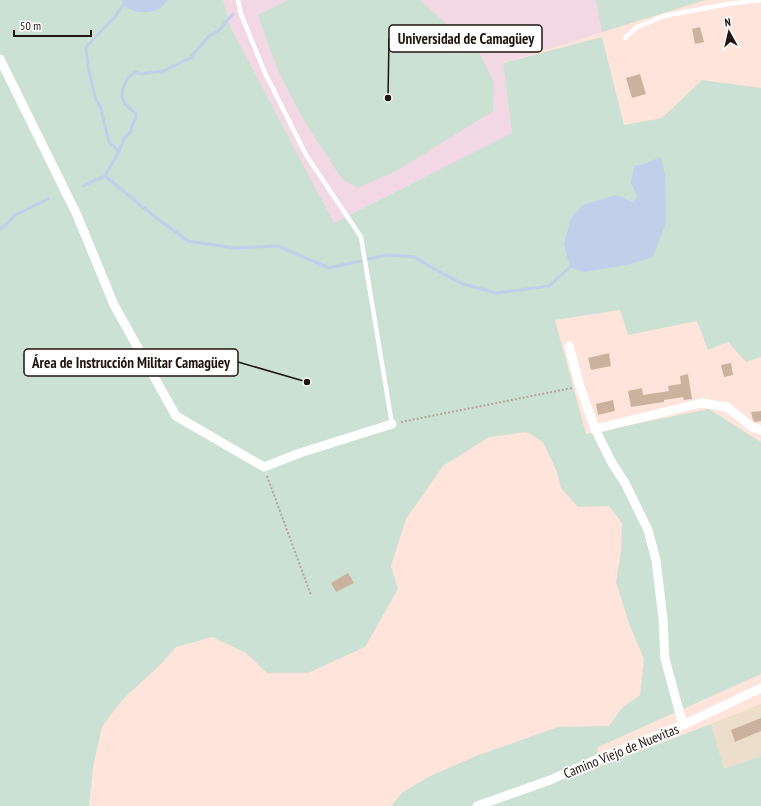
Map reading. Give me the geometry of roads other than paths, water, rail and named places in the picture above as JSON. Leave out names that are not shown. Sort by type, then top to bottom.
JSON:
[{"type":"street","points":[[0,60],[77,215],[114,305],[176,416],[264,467],[300,453],[392,424]]},
{"type":"street","points":[[569,346],[580,387],[595,429],[612,463],[625,483],[648,530],[656,560],[663,619],[665,659],[683,725]]},
{"type":"street","points":[[595,429],[701,403],[726,407],[752,427],[761,430]]},
{"type":"street","name":"Camino Viejo de Nuevitas","points":[[477,806],[550,780],[683,725],[761,688]]},
{"type":"lane","points":[[238,0],[241,14],[265,73],[306,155],[361,237],[392,424]]},
{"type":"lane","points":[[625,38],[637,27],[664,16],[728,4],[761,0]]},
{"type":"water","points":[[121,0],[168,0],[159,9],[154,11],[137,12],[127,8]]},
{"type":"water","points":[[661,157],[665,176],[666,222],[653,257],[627,265],[584,272],[570,267],[564,244],[571,218],[583,205],[616,195],[632,202],[638,197],[631,183],[634,166],[644,164]]},
{"type":"waterway","points":[[119,151],[109,142],[101,108],[96,100],[88,67],[86,47],[115,17],[123,5]]},
{"type":"waterway","points":[[83,186],[105,176],[124,139],[131,131],[136,114],[125,104],[122,98],[124,85],[130,76],[137,72],[141,74],[163,71],[190,58],[209,36],[219,30],[233,14]]},
{"type":"waterway","points":[[105,176],[155,217],[188,241],[235,248],[278,246],[329,268],[387,255],[414,257],[463,284],[496,293],[549,286],[570,267]]},
{"type":"waterway","points":[[0,229],[15,215],[48,199]]},
{"type":"place","name":"Universidad de Camagüey","points":[[388,98]]},
{"type":"place","name":"Área de Instrucción Militar Camagüey","points":[[307,382]]}]
